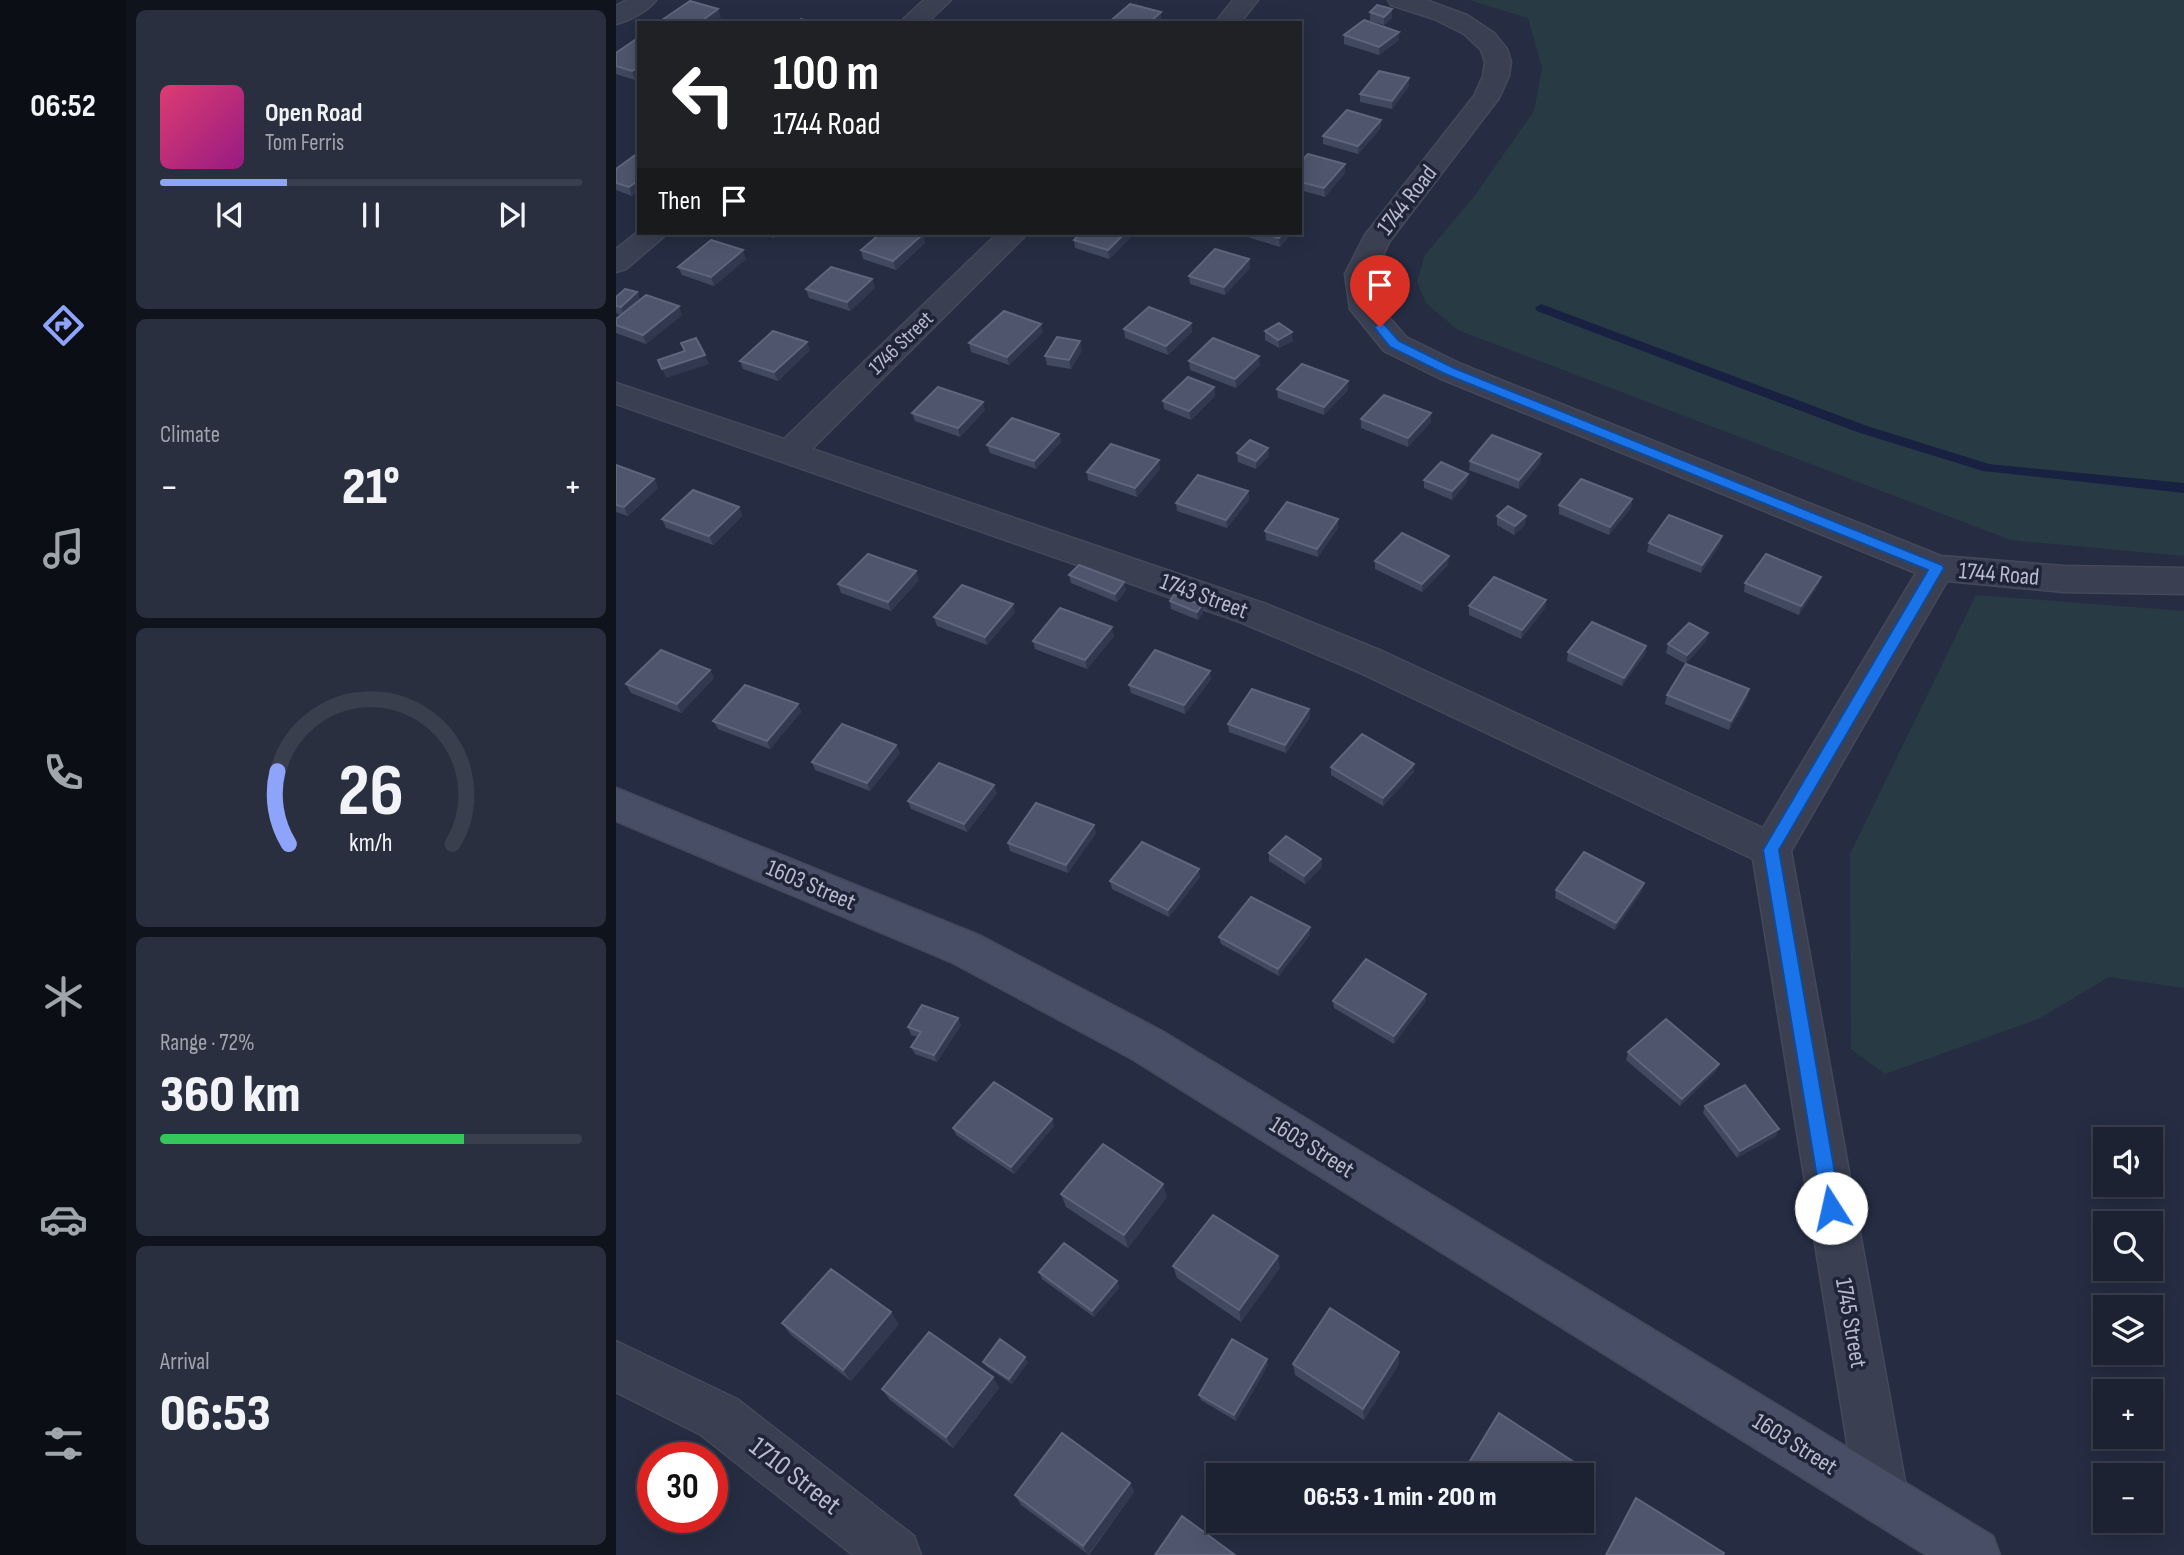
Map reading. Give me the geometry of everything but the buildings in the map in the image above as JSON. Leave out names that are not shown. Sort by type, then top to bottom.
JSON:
[{"type":"street","points":[[616,17],[644,0]]},
{"type":"street","points":[[913,21],[939,0]]},
{"type":"street","points":[[1229,21],[1246,0]]},
{"type":"street","name":"1744 Road","points":[[1400,0],[1438,5],[1488,38],[1498,62],[1494,82],[1486,98],[1376,242],[1360,274],[1365,309],[1395,344],[1450,371],[1937,568],[2051,578],[2184,581]]},
{"type":"street","points":[[616,264],[652,235]]},
{"type":"street","name":"1746 Street","points":[[789,453],[1012,235]]},
{"type":"street","name":"1743 Street","points":[[616,393],[1253,613],[1369,661],[1771,850]]},
{"type":"street","points":[[1771,850],[1937,568]]},
{"type":"street","name":"1603 Street","points":[[616,804],[966,949],[1147,1045],[1974,1555]]},
{"type":"street","name":"1745 Street","points":[[1771,850],[1882,1498]]},
{"type":"street","name":"1710 Street","points":[[616,1366],[719,1417],[894,1555]]},
{"type":"shaded area","points":[[1469,0],[2184,0],[2184,556],[2011,540],[1458,330],[1426,303],[1417,281],[1425,255],[1476,194],[1534,111],[1542,68],[1528,18]]},
{"type":"shaded area","points":[[1976,595],[2184,611],[2184,988],[2109,977],[2038,1019],[1885,1074],[1851,1049],[1850,854]]},
{"type":"waterway","points":[[1541,308],[1862,429],[1988,468],[2184,488]]},
{"type":"route","points":[[1380,327],[1395,344],[1450,371],[1937,568],[1771,850],[1831,1208]]}]
